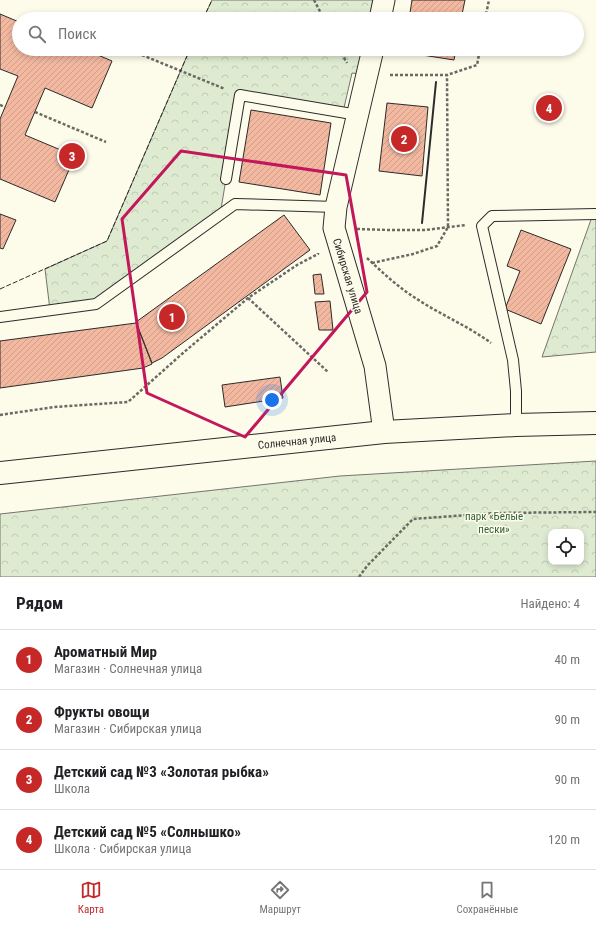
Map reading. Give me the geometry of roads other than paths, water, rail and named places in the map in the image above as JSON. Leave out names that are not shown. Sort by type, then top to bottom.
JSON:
[{"type":"street","points":[[381,12],[384,0]]},
{"type":"street","name":"Сибирская улица","points":[[372,56],[336,207],[334,228],[375,366],[384,432]]},
{"type":"street","name":"Солнечная улица","points":[[0,473],[384,432],[516,425],[596,424]]},
{"type":"lane","points":[[226,179],[240,95],[358,115]]},
{"type":"lane","points":[[0,317],[96,304],[235,204],[336,207]]},
{"type":"lane","points":[[516,425],[516,391],[513,360],[482,226],[492,216],[596,214]]},
{"type":"place","name":"Детский сад №5 «Солнышко»","points":[[549,108]]},
{"type":"place","name":"Фрукты овощи","points":[[404,139]]},
{"type":"place","name":"Детский сад №3 «Золотая рыбка»","points":[[72,156]]},
{"type":"place","name":"Ароматный Мир","points":[[172,317]]},
{"type":"park label","name":"парк «Белые пески»","points":[[494,522]]}]
